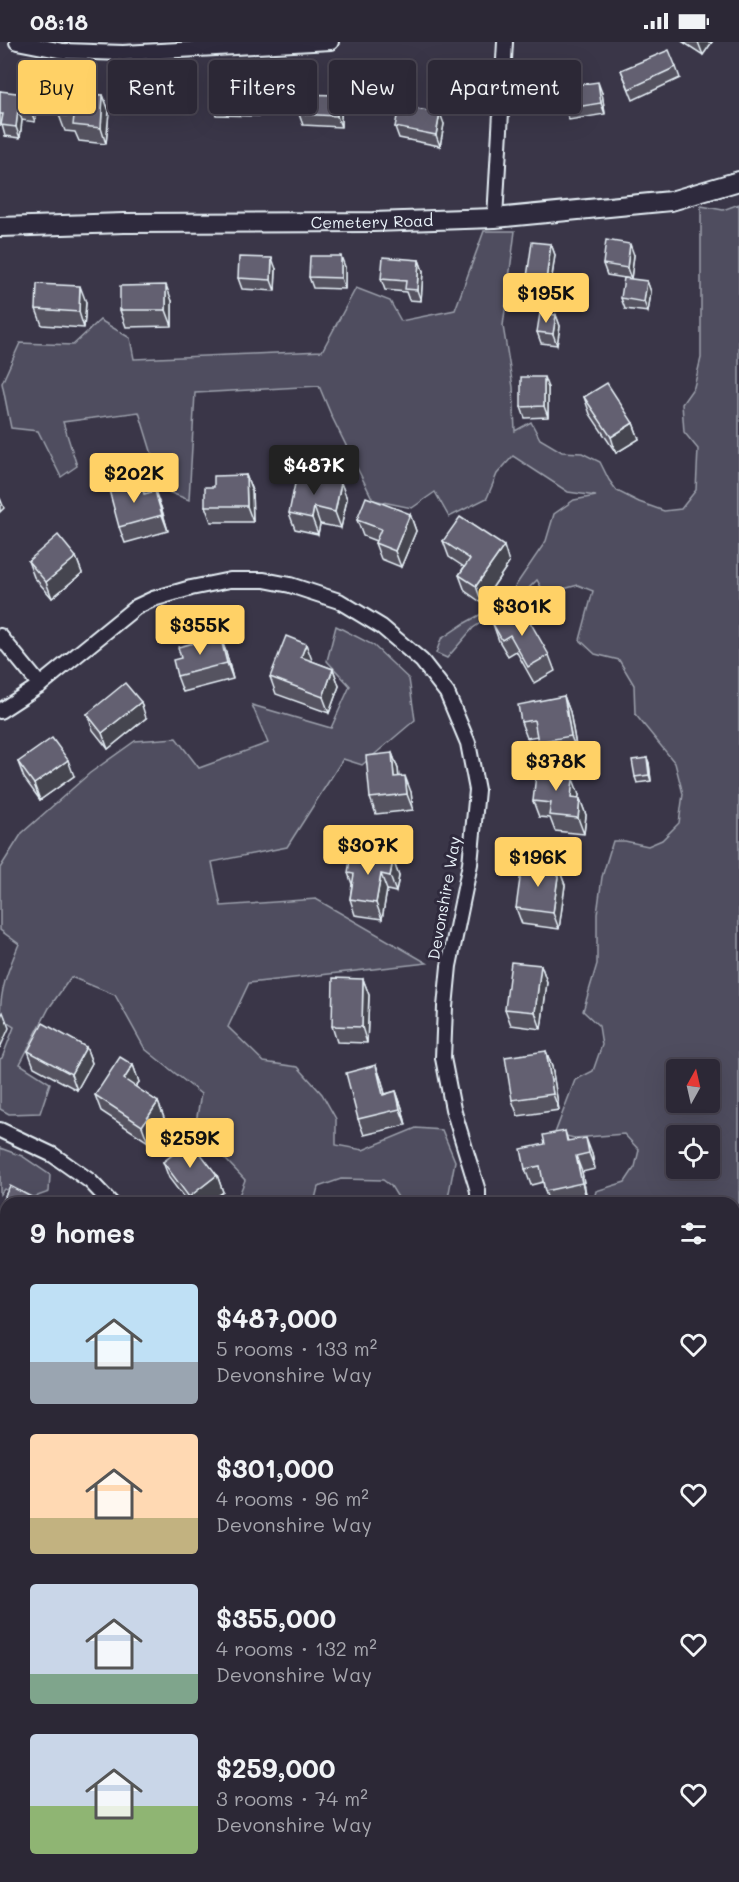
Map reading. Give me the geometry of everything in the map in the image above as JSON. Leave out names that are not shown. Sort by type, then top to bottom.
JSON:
[{"type":"street","points":[[17,42],[63,51],[123,53],[332,42]]},
{"type":"street","points":[[495,218],[505,42]]},
{"type":"street","name":"Cemetery Road","points":[[0,227],[495,218],[671,201],[739,181]]},
{"type":"street","name":"Devonshire Way","points":[[0,711],[40,686],[136,607],[153,599],[191,588],[230,580],[264,580],[290,585],[339,601],[382,627],[422,661],[447,693],[468,743],[477,790],[470,864],[449,966],[443,1058],[453,1109],[478,1197]]},
{"type":"street","points":[[0,636],[40,686]]},
{"type":"street","points":[[0,1130],[53,1155],[90,1181],[105,1197]]},
{"type":"shaded area","points":[[739,204],[739,1197],[594,1197],[596,1191],[625,1182],[635,1167],[639,1150],[624,1134],[574,1138],[555,1133],[575,1080],[593,1071],[602,1045],[599,1026],[583,1011],[597,964],[597,914],[602,877],[613,841],[648,846],[662,840],[679,823],[683,794],[675,763],[635,714],[634,685],[619,660],[595,654],[580,640],[593,591],[578,585],[545,594],[537,580],[521,596],[473,628],[447,658],[436,653],[441,639],[496,606],[514,588],[546,541],[554,514],[574,500],[596,496],[568,492],[513,456],[497,474],[487,498],[449,517],[435,492],[412,508],[373,500],[319,386],[195,393],[189,500],[163,490],[139,412],[63,422],[77,466],[61,477],[38,431],[11,428],[2,383],[20,343],[73,345],[100,320],[130,338],[134,359],[322,351],[356,288],[390,301],[401,321],[455,310],[484,231],[515,231],[503,326],[513,387],[515,431],[531,422],[540,439],[562,452],[582,453],[600,462],[617,491],[664,511],[681,509],[696,490],[698,449],[684,432],[682,404],[694,387],[701,358],[701,206],[723,210]]},
{"type":"shaded area","points":[[336,626],[373,645],[409,679],[415,720],[362,765],[343,759],[287,847],[212,862],[221,906],[316,899],[427,963],[249,983],[228,1027],[264,1062],[298,1067],[322,1094],[336,1119],[336,1145],[363,1150],[416,1128],[442,1130],[455,1161],[448,1197],[398,1197],[391,1186],[383,1180],[341,1179],[318,1187],[316,1197],[238,1197],[245,1180],[211,1144],[196,1122],[201,1094],[145,1049],[115,995],[71,977],[49,1008],[20,1064],[50,1083],[40,1113],[9,1114],[0,1109],[0,1059],[14,1027],[0,1018],[1,998],[8,971],[19,944],[0,930],[0,868],[22,833],[90,773],[135,741],[176,738],[199,768],[268,743],[252,705],[331,728],[350,686],[327,661]]},
{"type":"shaded area","points":[[0,1148],[22,1156],[50,1175],[49,1192],[29,1197],[4,1189],[0,1194]]},
{"type":"building","points":[[669,50],[676,67],[629,89],[621,70]]},
{"type":"building","points":[[598,82],[601,103],[581,106],[581,84]]},
{"type":"building","points":[[0,91],[18,93],[16,127],[1,125],[3,114],[0,114]]},
{"type":"building","points":[[96,94],[103,95],[101,128],[73,125],[74,116],[59,115],[96,114]]},
{"type":"building","points":[[317,94],[329,95],[329,114],[337,114],[337,116],[299,114],[317,114]]},
{"type":"building","points":[[416,109],[428,111],[428,114],[440,114],[436,135],[395,127],[397,114],[416,114]]},
{"type":"building","points":[[606,240],[630,244],[627,268],[603,264]]},
{"type":"building","points":[[532,242],[551,244],[545,287],[526,284]]},
{"type":"building","points":[[310,256],[341,256],[341,278],[309,277]]},
{"type":"building","points":[[239,257],[272,258],[271,280],[238,278]]},
{"type":"building","points":[[383,257],[419,260],[417,290],[405,289],[406,281],[381,279]]},
{"type":"building","points":[[624,278],[647,281],[644,302],[621,298]]},
{"type":"building","points":[[37,284],[80,286],[79,312],[36,309]]},
{"type":"building","points":[[166,285],[166,310],[120,310],[120,286]]},
{"type":"building","points":[[540,313],[556,315],[553,334],[537,332]]},
{"type":"building","points":[[521,377],[544,377],[544,406],[521,407]]},
{"type":"building","points":[[607,383],[633,423],[611,437],[584,397]]},
{"type":"building","points":[[297,474],[341,483],[335,512],[314,507],[312,518],[289,513]]},
{"type":"building","points":[[246,475],[247,506],[205,506],[205,487],[214,487],[214,476]]},
{"type":"building","points":[[141,482],[144,494],[155,491],[162,515],[119,527],[109,490]]},
{"type":"building","points":[[366,497],[410,514],[395,551],[375,543],[381,529],[357,520]]},
{"type":"building","points":[[460,517],[504,546],[476,586],[459,575],[470,559],[443,541]]},
{"type":"building","points":[[58,535],[76,557],[46,582],[28,561]]},
{"type":"building","points":[[522,608],[549,655],[528,667],[510,635],[502,640],[493,624]]},
{"type":"building","points":[[220,636],[227,663],[177,676],[173,660],[181,658],[178,647]]},
{"type":"building","points":[[286,636],[306,644],[301,657],[333,669],[323,697],[270,677]]},
{"type":"building","points":[[125,683],[141,702],[102,733],[87,714]]},
{"type":"building","points":[[564,696],[571,736],[538,742],[534,720],[521,722],[518,705]]},
{"type":"building","points":[[52,738],[68,760],[34,784],[18,762]]},
{"type":"building","points":[[392,753],[394,777],[405,776],[407,794],[370,798],[366,756]]},
{"type":"building","points":[[647,758],[649,775],[635,777],[632,760]]},
{"type":"building","points":[[537,766],[566,769],[566,778],[573,779],[571,798],[580,799],[578,818],[549,815],[551,803],[533,801]]},
{"type":"building","points":[[351,853],[393,860],[390,876],[381,874],[376,903],[350,899],[354,874],[348,873]]},
{"type":"building","points":[[522,864],[559,869],[553,913],[516,908]]},
{"type":"building","points":[[511,962],[541,965],[535,1012],[505,1009]]},
{"type":"building","points":[[333,978],[363,979],[362,1027],[332,1026]]},
{"type":"building","points":[[43,1023],[86,1047],[71,1074],[28,1051]]},
{"type":"building","points":[[546,1051],[553,1094],[512,1100],[505,1057]]},
{"type":"building","points":[[120,1057],[133,1065],[124,1079],[158,1102],[142,1126],[95,1095]]},
{"type":"building","points":[[376,1065],[383,1095],[396,1091],[400,1109],[358,1119],[346,1073]]},
{"type":"building","points":[[565,1131],[567,1141],[586,1138],[589,1153],[576,1156],[582,1183],[545,1191],[540,1166],[525,1169],[521,1149],[545,1144],[543,1135]]},
{"type":"building","points":[[191,1141],[217,1175],[189,1197],[163,1162]]},
{"type":"building","points":[[10,1186],[31,1197],[4,1197]]}]
